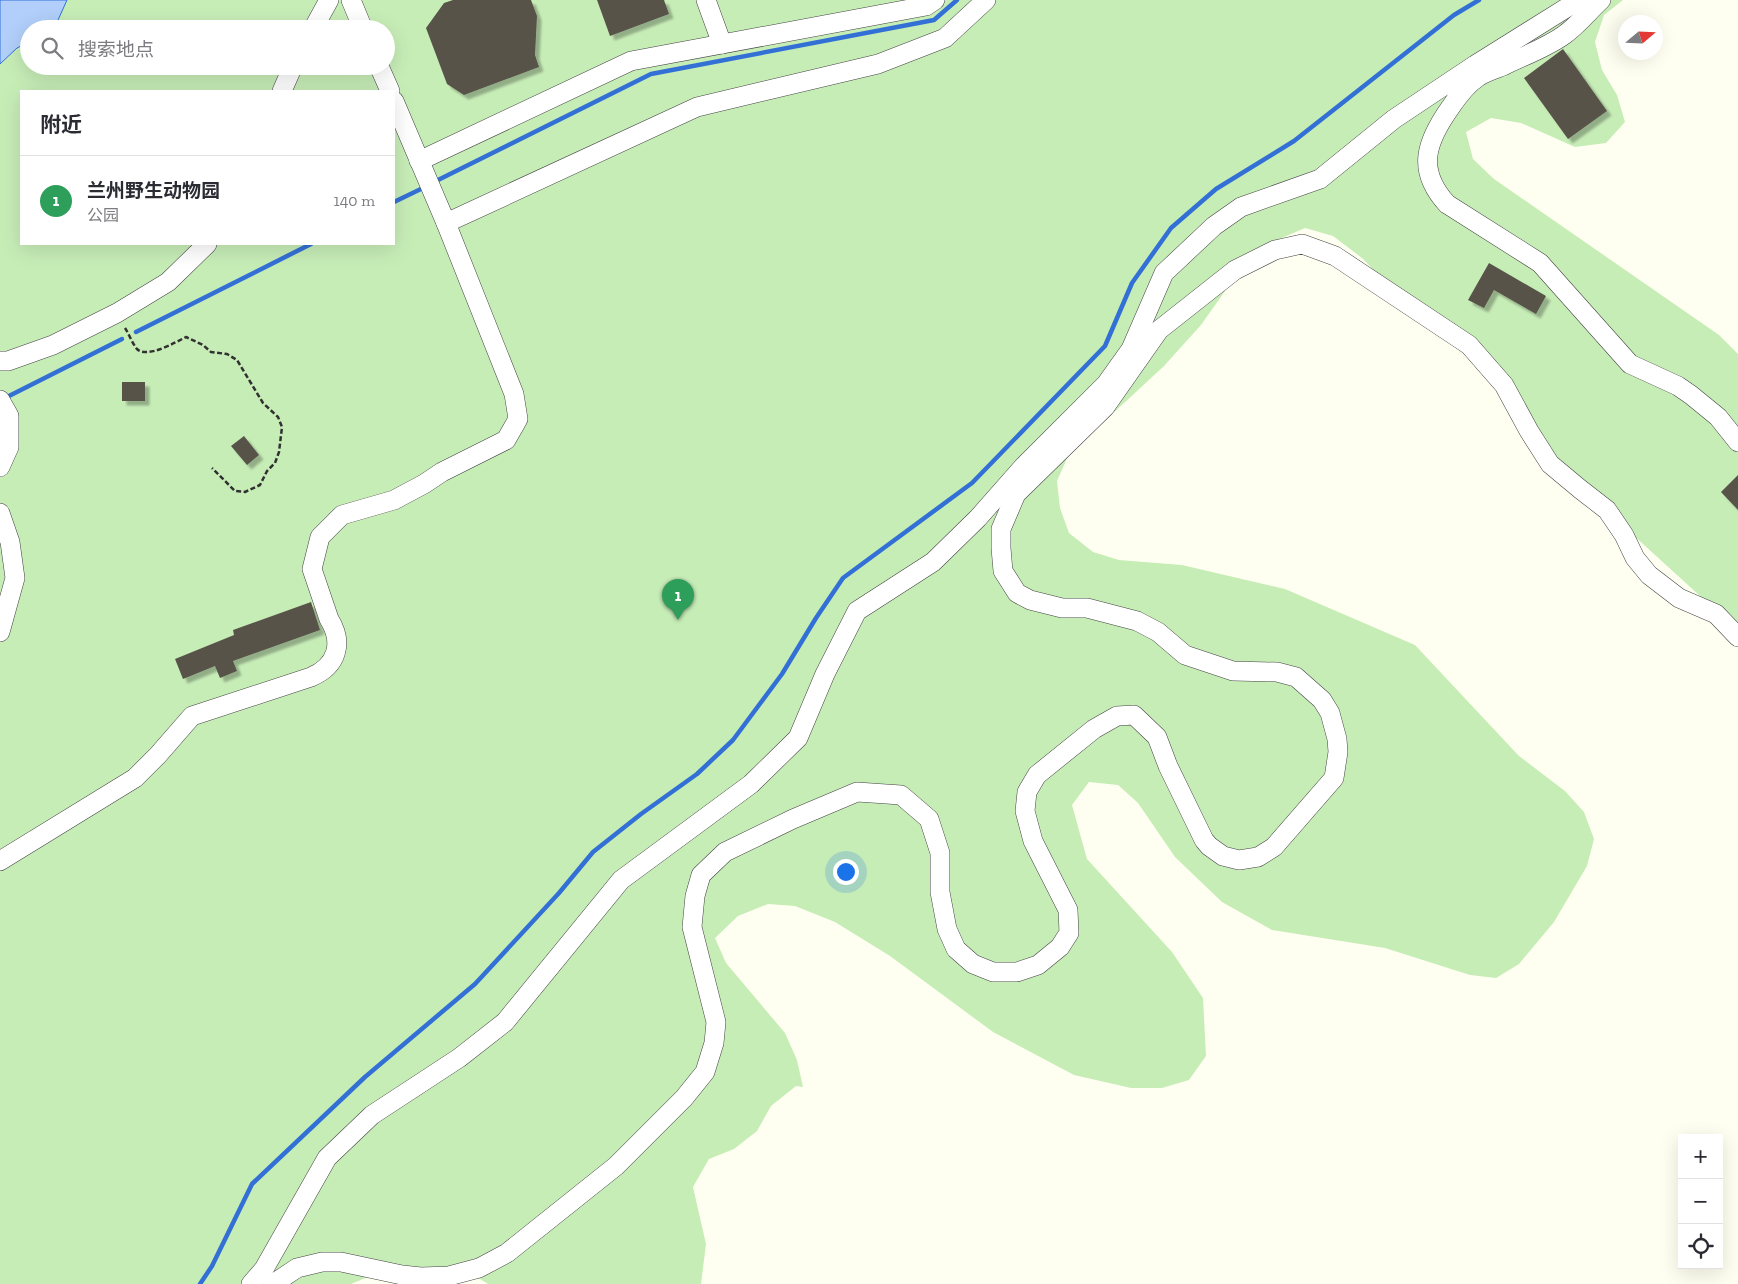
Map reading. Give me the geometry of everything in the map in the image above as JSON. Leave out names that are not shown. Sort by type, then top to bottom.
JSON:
[{"type":"lane","points":[[318,20],[329,0]]},
{"type":"lane","points":[[351,0],[359,20]]},
{"type":"lane","points":[[706,0],[722,44]]},
{"type":"lane","points":[[419,161],[631,62],[926,6],[935,0]]},
{"type":"lane","points":[[446,223],[697,107],[878,64],[945,38],[986,0]]},
{"type":"lane","points":[[251,1284],[264,1269],[327,1158],[372,1115],[459,1058],[505,1022],[621,880],[751,784],[798,738],[825,674],[857,611],[933,562],[978,518],[1022,468],[1106,384],[1131,349],[1164,273],[1214,226],[1242,207],[1320,179],[1394,119],[1477,70],[1578,0]]},
{"type":"lane","points":[[1600,0],[1565,34],[1535,51],[1477,70],[1438,124],[1430,142],[1429,172],[1432,181],[1447,204],[1540,263],[1630,364],[1678,386],[1691,395],[1718,417],[1738,442]]},
{"type":"lane","points":[[282,90],[289,75]]},
{"type":"lane","points":[[383,75],[390,90]]},
{"type":"lane","points":[[0,860],[135,778],[192,716],[311,677],[325,670],[334,657],[337,641],[312,569],[320,537],[342,515],[394,500],[442,472],[506,440],[518,419],[514,394],[446,223],[395,103]]},
{"type":"lane","points":[[274,1284],[297,1268],[322,1262],[342,1262],[402,1276],[421,1278],[449,1276],[478,1268],[506,1253],[616,1166],[690,1091],[705,1072],[714,1044],[716,1022],[692,927],[695,896],[701,875],[725,852],[793,819],[858,792],[901,795],[929,819],[940,852],[940,892],[947,929],[956,949],[973,964],[993,972],[1017,972],[1038,965],[1060,947],[1069,933],[1068,910],[1033,840],[1027,820],[1025,811],[1027,792],[1031,783],[1044,768],[1094,729],[1117,716],[1134,715],[1157,737],[1168,766],[1204,840],[1209,846],[1223,856],[1240,860],[1258,857],[1274,847],[1334,778],[1338,752],[1337,739],[1335,726],[1322,700],[1296,677],[1277,672],[1233,671],[1185,655],[1158,632],[1137,621],[1087,608],[1062,608],[1030,600],[1017,594],[1004,571],[1001,529],[1016,494],[1105,407],[1159,330],[1235,270],[1275,250],[1302,244],[1335,256],[1469,345],[1504,385],[1529,431],[1550,464],[1607,510],[1624,535],[1635,558],[1649,575],[1678,598],[1716,614],[1738,637]]},
{"type":"lane","points":[[0,361],[8,361],[53,345],[117,313],[168,282],[206,245]]},
{"type":"lane","points":[[0,467],[9,447],[8,416],[2,403]]},
{"type":"lane","points":[[0,513],[10,542],[15,578],[0,632]]},
{"type":"path","points":[[117,313],[137,348],[142,352],[149,352],[186,336],[203,345],[211,352],[228,354],[237,360],[263,403],[278,416],[282,427],[279,452],[275,463],[267,471],[260,485],[244,492],[235,491],[212,468]]},
{"type":"green space","points":[[0,0],[1623,0],[1604,15],[1595,42],[1602,70],[1617,95],[1625,122],[1606,143],[1575,147],[1521,123],[1491,118],[1466,132],[1473,159],[1494,179],[1719,335],[1738,354],[1738,643],[1700,596],[1586,492],[1483,369],[1426,325],[1362,258],[1333,236],[1305,228],[1254,250],[1201,325],[1164,366],[1069,454],[1057,481],[1060,508],[1069,533],[1093,552],[1119,560],[1182,565],[1285,589],[1415,645],[1519,756],[1565,791],[1584,812],[1594,839],[1587,866],[1554,922],[1519,964],[1496,978],[1470,975],[1385,948],[1272,930],[1222,902],[1175,857],[1138,803],[1118,785],[1089,782],[1072,805],[1087,859],[1172,952],[1203,998],[1206,1056],[1189,1080],[1162,1088],[1131,1088],[1074,1075],[993,1032],[890,956],[835,922],[795,906],[768,904],[738,916],[715,938],[726,963],[785,1033],[797,1060],[803,1087],[796,1086],[771,1106],[757,1131],[734,1149],[709,1159],[693,1187],[706,1244],[701,1284],[488,1284],[480,1279],[380,1272],[351,1284],[0,1284]]},
{"type":"water","points":[[0,0],[67,0],[58,20],[20,20],[20,46],[0,64]]},
{"type":"building","points":[[453,0],[531,0],[537,16],[535,55],[539,67],[464,95],[447,84],[426,28],[444,3]]},
{"type":"building","points":[[597,0],[664,0],[669,14],[610,36]]},
{"type":"building","points":[[1563,49],[1607,111],[1568,139],[1524,78]]},
{"type":"building","points":[[1489,263],[1546,296],[1536,314],[1494,290],[1484,308],[1468,300]]},
{"type":"building","points":[[122,382],[145,382],[145,401],[122,401]]},
{"type":"building","points":[[244,436],[259,455],[247,465],[231,446]]},
{"type":"building","points":[[1738,475],[1738,510],[1721,492]]},
{"type":"building","points":[[311,602],[320,630],[233,661],[237,671],[220,678],[215,666],[183,679],[175,659],[234,635],[233,630]]},
{"type":"waterway","points":[[434,182],[651,74],[934,20],[957,0]]},
{"type":"waterway","points":[[200,1284],[212,1266],[252,1184],[365,1077],[475,984],[559,893],[593,852],[641,814],[697,774],[733,740],[782,674],[843,578],[972,483],[1105,346],[1132,283],[1171,228],[1216,189],[1294,141],[1454,15],[1479,0]]},
{"type":"waterway","points":[[395,202],[425,187]]},
{"type":"waterway","points":[[136,332],[309,245]]},
{"type":"waterway","points":[[5,398],[122,339]]},
{"type":"place","name":"兰州野生动物园","points":[[678,620]]}]
